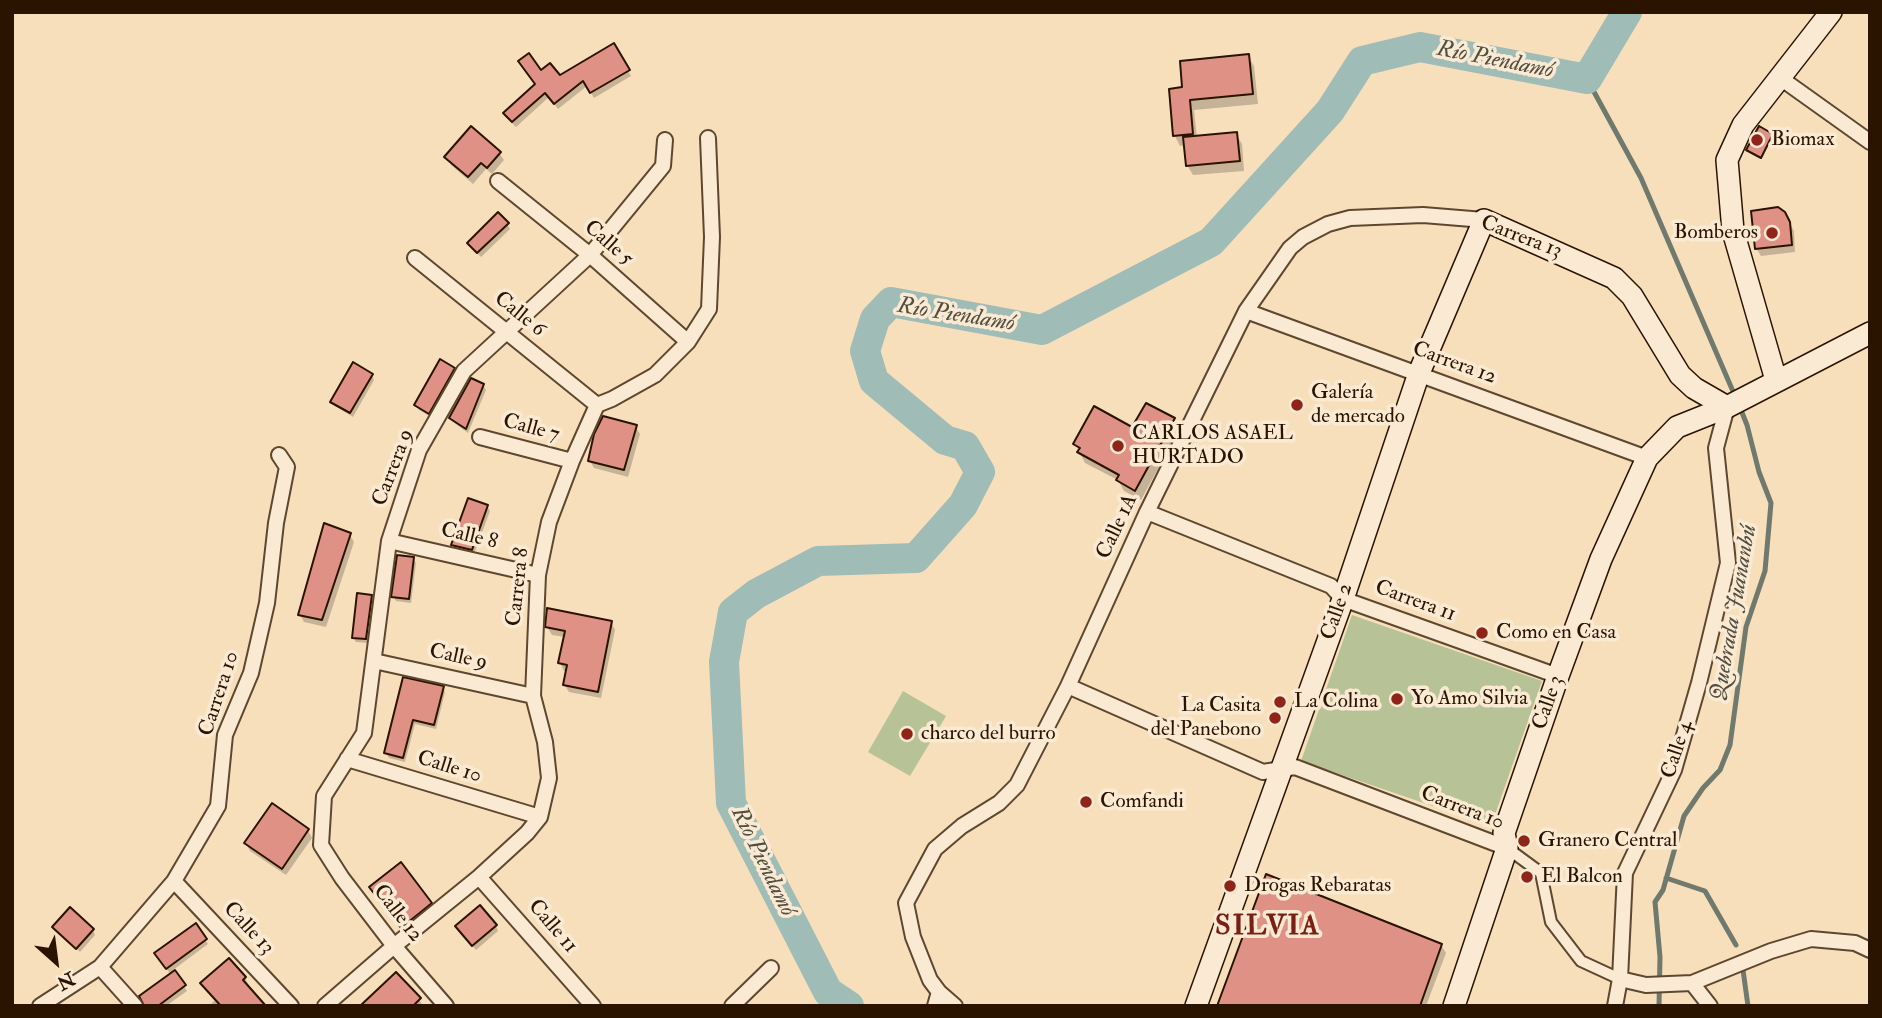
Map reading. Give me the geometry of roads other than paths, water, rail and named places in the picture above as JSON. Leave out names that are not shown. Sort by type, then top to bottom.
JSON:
[{"type":"main road","points":[[1830,12],[1743,125],[1727,160],[1732,231],[1772,383],[1870,333]]},
{"type":"main road","name":"Calle 2","points":[[1196,1006],[1343,599],[1419,373],[1483,220]]},
{"type":"main road","name":"Carrera 13","points":[[1483,220],[1614,278],[1632,296],[1680,375],[1695,388],[1729,406]]},
{"type":"main road","name":"Calle 3","points":[[1454,1006],[1507,848],[1504,833],[1558,676],[1601,559],[1647,458],[1677,428],[1729,406],[1772,383]]},
{"type":"street","points":[[1779,77],[1870,142]]},
{"type":"street","points":[[597,405],[655,375],[688,342],[709,309],[712,237],[708,138]]},
{"type":"street","name":"Carrera 9","points":[[321,845],[324,796],[364,733],[390,541],[419,450],[464,371],[590,255],[663,166],[665,140]]},
{"type":"street","name":"Calle 5","points":[[498,181],[590,255],[688,342]]},
{"type":"street","name":"Carrera 13","points":[[1246,311],[1290,248],[1303,237],[1328,224],[1350,218],[1423,215],[1483,220]]},
{"type":"street","name":"Calle 6","points":[[415,258],[597,405]]},
{"type":"street","name":"Carrera 12","points":[[1246,311],[1647,458]]},
{"type":"street","name":"Calle 1A","points":[[937,999],[913,937],[906,902],[935,849],[962,826],[999,803],[1017,785],[1068,686],[1147,512],[1246,311]]},
{"type":"street","name":"Carrera 8","points":[[326,1006],[479,877],[527,833],[540,817],[549,778],[545,742],[533,696],[538,575],[549,522],[597,405]]},
{"type":"street","name":"Calle 4","points":[[1615,1006],[1620,979],[1625,873],[1674,771],[1728,563],[1716,448],[1729,406]]},
{"type":"street","name":"Calle 7","points":[[480,437],[572,461]]},
{"type":"street","name":"Carrera 10","points":[[40,1006],[100,967],[174,881],[218,806],[225,735],[251,673],[267,603],[276,523],[287,467],[279,455]]},
{"type":"street","name":"Carrera 11","points":[[1147,512],[1331,586],[1343,599],[1558,676]]},
{"type":"street","name":"Calle 8","points":[[390,541],[538,575]]},
{"type":"street","name":"Calle 9","points":[[374,661],[533,696]]},
{"type":"street","name":"Carrera 10","points":[[1068,686],[1263,772],[1295,767],[1507,848],[1541,873],[1551,922],[1581,961],[1620,979],[1646,985],[1692,983],[1771,950],[1811,939],[1855,943],[1870,950]]},
{"type":"street","name":"Calle 10","points":[[347,760],[540,817]]},
{"type":"street","name":"Calle 12","points":[[321,845],[342,878],[394,946],[446,1006]]},
{"type":"street","name":"Calle 11","points":[[479,877],[593,1006]]},
{"type":"street","name":"Calle 13","points":[[174,881],[291,1006]]},
{"type":"street","points":[[100,967],[135,1006]]},
{"type":"street","points":[[742,1003],[771,968]]},
{"type":"street","points":[[1692,983],[1710,1006]]},
{"type":"street","points":[[937,999],[955,1006]]},
{"type":"waterway","name":"Río Piendamó","points":[[849,1006],[828,992],[731,803],[724,662],[733,612],[756,594],[818,561],[916,558],[963,505],[980,472],[965,446],[945,440],[874,381],[865,351],[875,319],[891,302],[1042,330],[1211,242],[1330,111],[1362,61],[1420,47],[1587,79],[1627,12]]},
{"type":"waterway","name":"Quebrada Juananbú","points":[[1587,79],[1641,178],[1735,396]]},
{"type":"waterway","name":"Quebrada Juananbú","points":[[1659,1006],[1660,957],[1655,902],[1663,890],[1684,816],[1703,788],[1720,770],[1730,745],[1746,627],[1765,571],[1771,503],[1739,405]]},
{"type":"waterway","points":[[1666,878],[1705,891],[1736,945]]},
{"type":"waterway","points":[[1743,970],[1748,1006]]},
{"type":"place","name":"Biomax","points":[[1757,140]]},
{"type":"place","name":"Bomberos","points":[[1772,233]]},
{"type":"place","name":"Galería de mercado","points":[[1297,405]]},
{"type":"place","name":"CARLOS ASAEL HURTADO","points":[[1118,446]]},
{"type":"place","name":"Como en Casa","points":[[1482,633]]},
{"type":"place","name":"Yo Amo Silvia","points":[[1397,699]]},
{"type":"place","name":"La Colina","points":[[1280,702]]},
{"type":"place","name":"La Casita del Panebono","points":[[1275,718]]},
{"type":"place","name":"charco del burro","points":[[907,734]]},
{"type":"place","name":"Comfandi","points":[[1086,802]]},
{"type":"place","name":"Granero Central","points":[[1524,841]]},
{"type":"place","name":"El Balcon","points":[[1527,877]]},
{"type":"place","name":"Drogas Rebaratas","points":[[1230,886]]},
{"type":"district","name":"SILVIA","points":[[1268,928]]}]
